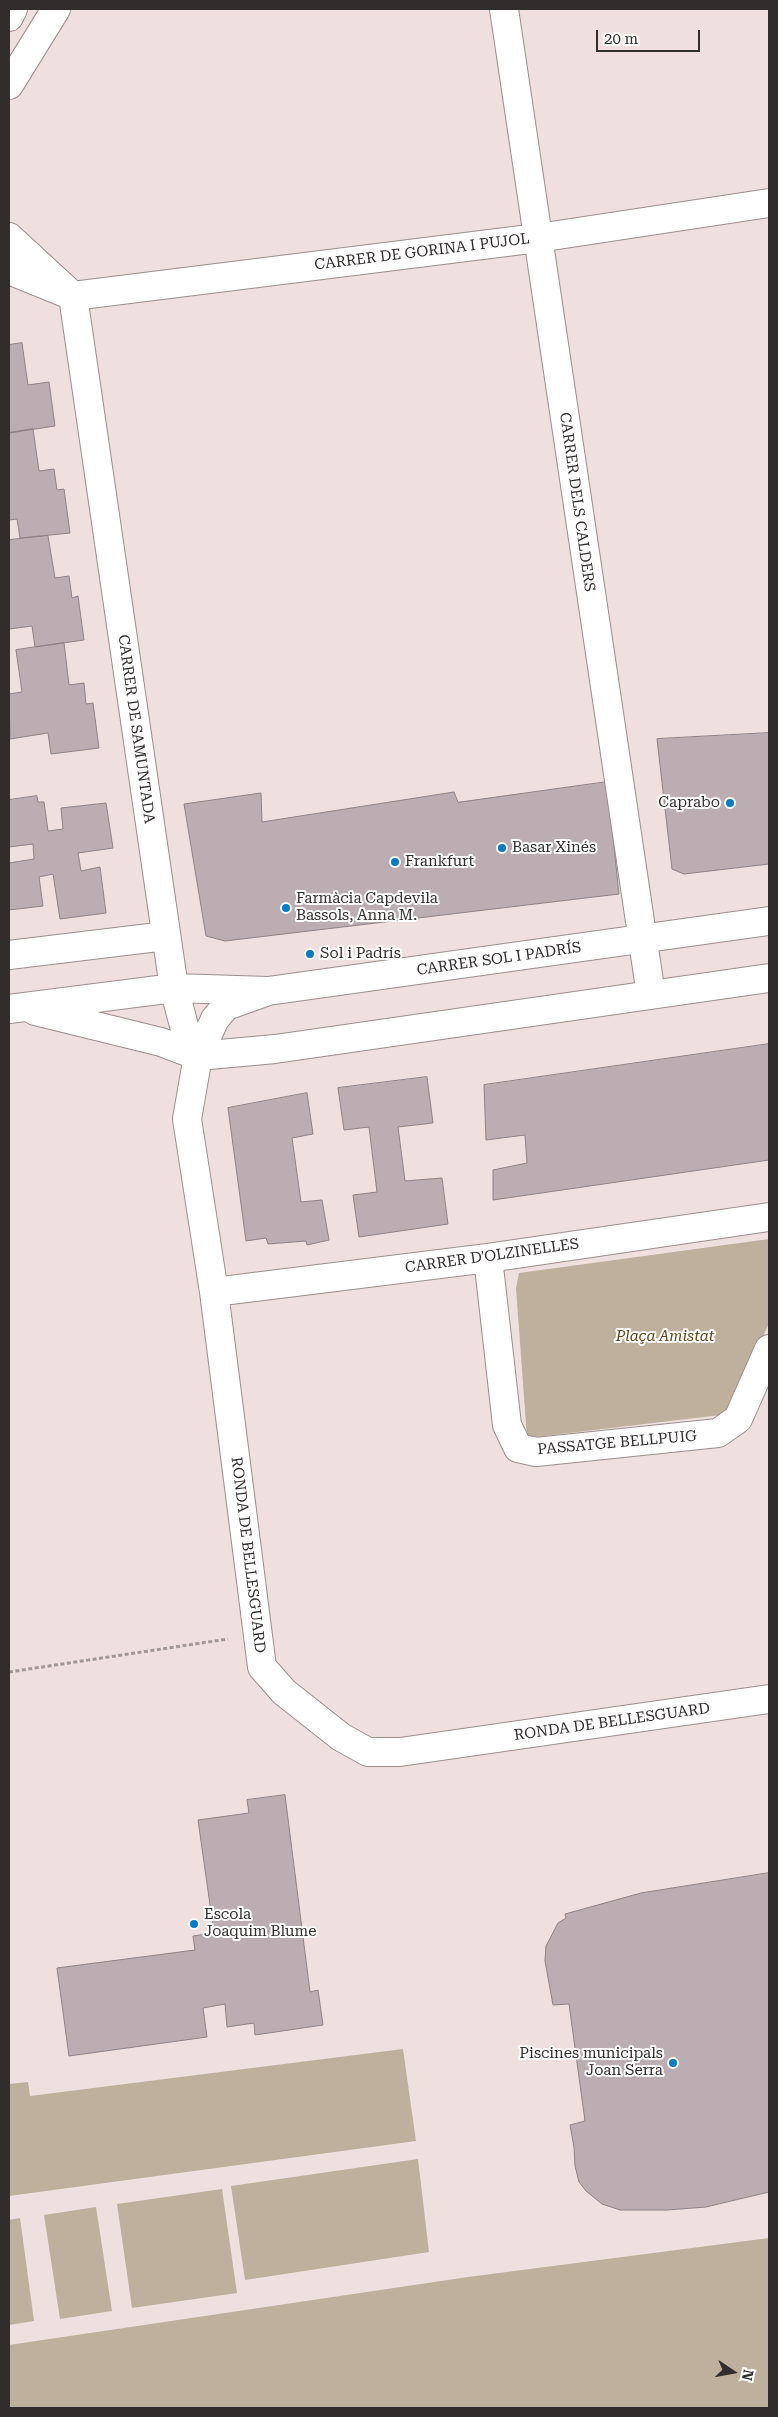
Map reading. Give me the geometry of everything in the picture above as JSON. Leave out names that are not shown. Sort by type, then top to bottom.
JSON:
[{"type":"street","points":[[9,16],[14,9]]},
{"type":"street","points":[[9,85],[56,9]]},
{"type":"street","name":"CARRER DELS CALDERS","points":[[504,9],[651,995]]},
{"type":"street","name":"CARRER DE GORINA I PUJOL","points":[[73,296],[538,238],[769,203]]},
{"type":"street","points":[[9,237],[73,296]]},
{"type":"street","points":[[9,270],[73,296]]},
{"type":"street","name":"CARRER DE SAMUNTADA","points":[[73,296],[174,988],[187,1037],[198,1056]]},
{"type":"street","name":"CARRER SOL I PADRÍS","points":[[14,1008],[174,988],[268,991],[769,921]]},
{"type":"street","points":[[9,955],[166,936]]},
{"type":"street","points":[[14,1008],[161,1042],[198,1056],[275,1049],[769,978]]},
{"type":"street","points":[[198,1056],[214,1019],[226,1006],[268,991]]},
{"type":"street","name":"RONDA DE BELLESGUARD","points":[[198,1056],[188,1119],[214,1292],[262,1667],[284,1692],[341,1737],[368,1752],[400,1752],[769,1699]]},
{"type":"street","name":"CARRER D'OLZINELLES","points":[[214,1292],[488,1258],[769,1217]]},
{"type":"street","name":"PASSATGE BELLPUIG","points":[[488,1258],[507,1425],[518,1448],[536,1452],[718,1433],[738,1419],[769,1349]]},
{"type":"path","points":[[9,1672],[258,1635]]},
{"type":"green space","name":"Plaça Amistat","points":[[769,1239],[769,1323],[729,1414],[527,1438],[516,1288],[519,1273]]},
{"type":"green space","points":[[403,2049],[416,2141],[9,2196],[9,2084],[28,2082],[30,2096]]},
{"type":"green space","points":[[418,2159],[429,2252],[245,2280],[231,2186]]},
{"type":"green space","points":[[222,2189],[237,2293],[132,2308],[117,2204]]},
{"type":"green space","points":[[96,2207],[112,2311],[60,2319],[44,2215]]},
{"type":"green space","points":[[20,2218],[34,2321],[9,2325],[9,2220]]},
{"type":"green space","points":[[769,2238],[769,2408],[9,2408],[9,2345],[468,2277]]},
{"type":"building","points":[[22,343],[28,385],[49,382],[55,426],[9,433],[9,345]]},
{"type":"building","points":[[33,429],[39,471],[54,469],[57,490],[64,489],[70,533],[20,538],[17,519],[9,520],[9,433]]},
{"type":"building","points":[[48,536],[55,578],[69,576],[72,598],[78,596],[84,640],[35,647],[32,626],[9,629],[9,540]]},
{"type":"building","points":[[64,643],[69,685],[84,683],[86,704],[93,703],[99,748],[51,754],[48,733],[10,739],[9,694],[22,692],[16,650]]},
{"type":"building","points":[[769,733],[769,864],[684,874],[672,869],[657,739]]},
{"type":"building","points":[[607,782],[619,894],[225,941],[206,936],[184,804],[261,793],[262,822],[454,792],[458,802]]},
{"type":"building","points":[[37,796],[38,802],[44,802],[48,831],[63,829],[61,808],[106,803],[113,848],[78,853],[81,871],[100,867],[106,913],[60,919],[53,874],[39,877],[43,906],[9,910],[9,863],[34,859],[33,844],[9,847],[9,800]]},
{"type":"building","points":[[769,1044],[769,1160],[493,1200],[493,1170],[527,1163],[525,1135],[486,1140],[484,1085]]},
{"type":"building","points":[[427,1077],[433,1123],[398,1127],[405,1181],[442,1178],[448,1224],[359,1237],[353,1195],[377,1192],[369,1127],[344,1130],[338,1088]]},
{"type":"building","points":[[307,1093],[313,1134],[292,1138],[301,1202],[322,1200],[329,1240],[307,1245],[306,1241],[268,1244],[266,1238],[246,1241],[228,1108]]},
{"type":"building","points":[[285,1795],[310,1992],[318,1990],[323,2025],[255,2035],[254,2023],[227,2027],[225,2004],[203,2008],[207,2037],[69,2056],[57,1968],[195,1950],[193,1936],[214,1933],[198,1820],[249,1813],[247,1800]]},
{"type":"building","name":"Piscines municipals Joan Serra","points":[[769,1873],[769,2192],[706,2207],[667,2210],[620,2210],[602,2204],[586,2191],[579,2182],[575,2166],[570,2125],[585,2121],[569,2004],[553,2005],[545,1961],[546,1946],[558,1923],[566,1918],[565,1914],[641,1893]]},
{"type":"place","name":"Caprabo","points":[[730,803]]},
{"type":"place","name":"Basar Xinés","points":[[502,848]]},
{"type":"place","name":"Frankfurt","points":[[395,862]]},
{"type":"place","name":"Farmàcia Capdevila Bassols, Anna M.","points":[[286,908]]},
{"type":"place","name":"Sol i Padrís","points":[[310,954]]},
{"type":"place","name":"Escola Joaquim Blume","points":[[194,1924]]},
{"type":"place","name":"Piscines municipals Joan Serra","points":[[673,2063]]}]
